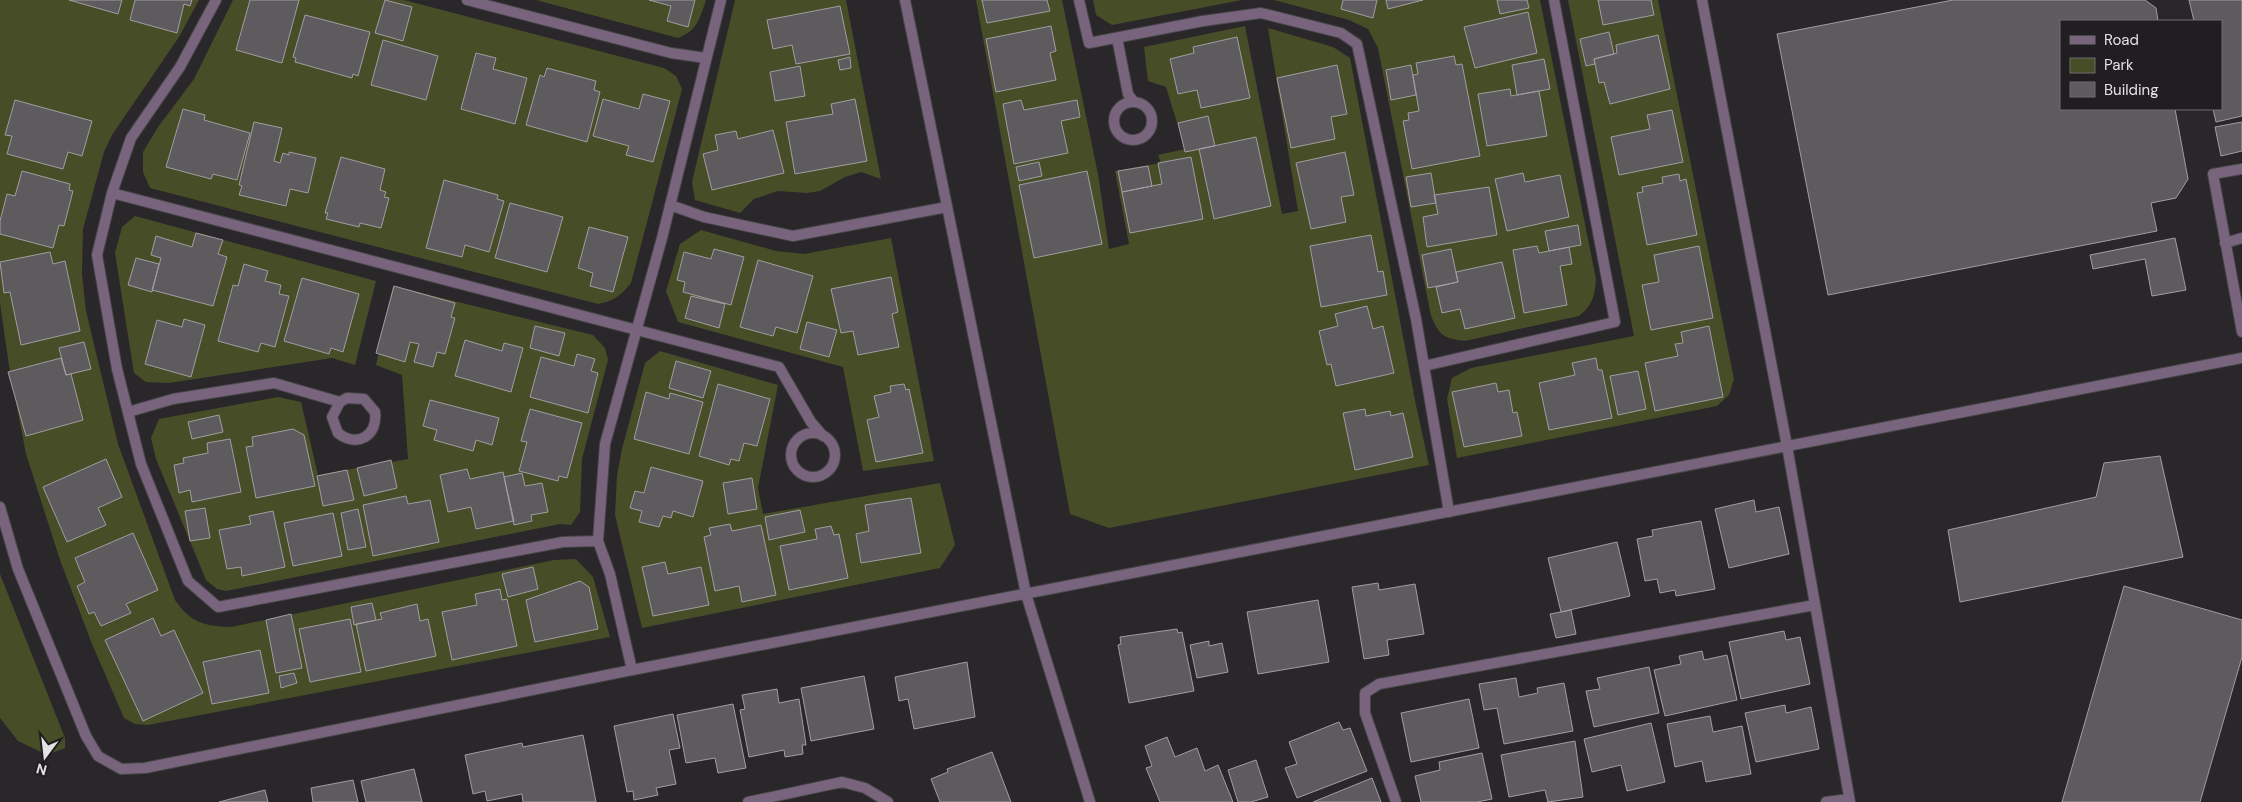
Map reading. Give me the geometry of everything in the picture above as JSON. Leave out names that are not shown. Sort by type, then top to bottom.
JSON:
[{"type":"street","points":[[216,0],[180,67],[131,138],[112,193],[97,256],[117,369],[142,464],[188,581],[218,607],[563,542],[598,541]]},
{"type":"street","points":[[467,0],[671,53],[706,58]]},
{"type":"street","points":[[632,670],[610,574],[598,541],[604,444],[637,331],[721,0]]},
{"type":"street","points":[[905,0],[1026,594],[1090,802]]},
{"type":"street","points":[[1080,0],[1089,43],[1203,21],[1261,13],[1341,33],[1357,44],[1424,366],[1449,512]]},
{"type":"street","points":[[1424,366],[1615,322],[1554,0]]},
{"type":"street","points":[[1702,0],[1787,446],[1850,801],[1826,802]]},
{"type":"street","points":[[1117,38],[1128,94],[1134,102]]},
{"type":"street","points":[[2242,169],[2214,174],[2242,332]]},
{"type":"street","points":[[112,193],[779,367],[811,422],[823,436],[834,449],[832,465],[820,476],[803,475],[796,470],[792,462],[791,453],[793,445],[798,438],[806,434],[823,436]]},
{"type":"street","points":[[670,205],[704,217],[793,236],[947,206]]},
{"type":"street","points":[[2225,243],[2242,238]]},
{"type":"street","points":[[0,507],[18,569],[86,736],[98,756],[121,769],[145,768],[632,670],[2242,358]]},
{"type":"street","points":[[128,412],[173,399],[274,383],[340,402],[347,398],[356,397],[364,399],[371,405],[376,421],[374,429],[368,436],[361,440],[352,440],[338,434],[333,426],[332,417],[340,402]]},
{"type":"street","points":[[1396,802],[1365,713],[1366,693],[1379,684],[1815,605]]},
{"type":"street","points":[[748,802],[842,782],[865,788],[888,802]]},
{"type":"green space","points":[[0,0],[199,0],[179,37],[112,135],[104,152],[83,229],[82,274],[86,311],[118,444],[175,600],[181,608],[199,622],[213,626],[231,627],[554,560],[576,559],[593,577],[610,637],[148,725],[135,724],[124,718],[92,644],[60,560],[26,454],[9,366],[0,303]]},
{"type":"green space","points":[[233,0],[404,0],[664,68],[676,76],[682,89],[631,283],[617,297],[598,304],[150,188],[143,172],[143,152],[158,127],[194,79]]},
{"type":"green space","points":[[536,0],[706,0],[700,18],[694,28],[678,38]]},
{"type":"green space","points":[[735,0],[846,0],[881,179],[861,172],[845,177],[820,191],[807,193],[778,191],[754,199],[740,213],[695,200],[692,182]]},
{"type":"green space","points":[[976,0],[1062,0],[1098,174],[1109,249],[1129,244],[1115,171],[1161,163],[1158,155],[1185,149],[1166,87],[1148,81],[1144,47],[1245,26],[1282,214],[1298,211],[1268,28],[1333,47],[1350,58],[1429,465],[1109,528],[1070,514]]},
{"type":"green space","points":[[1093,0],[1242,0],[1112,25],[1096,15]]},
{"type":"green space","points":[[1274,0],[1540,0],[1596,279],[1592,300],[1579,316],[1465,341],[1452,339],[1440,332],[1431,316],[1378,48],[1368,29],[1349,20]]},
{"type":"green space","points":[[1568,0],[1658,0],[1734,379],[1729,395],[1717,406],[1457,458],[1447,399],[1452,378],[1471,368],[1634,336]]},
{"type":"green space","points":[[135,216],[376,281],[355,365],[332,358],[169,383],[146,382],[134,373],[115,253],[122,227]]},
{"type":"green space","points":[[701,230],[776,251],[804,254],[891,238],[934,461],[863,471],[843,367],[678,322],[666,291],[680,244]]},
{"type":"green space","points":[[393,286],[593,335],[605,348],[608,360],[582,459],[580,512],[571,525],[560,524],[226,591],[217,589],[206,580],[156,459],[151,438],[159,419],[278,397],[301,402],[318,475],[408,459],[402,375],[376,365]]},
{"type":"green space","points":[[660,351],[778,385],[758,488],[763,514],[940,483],[955,545],[940,568],[642,628],[615,515],[617,475],[645,363]]},
{"type":"green space","points":[[0,574],[65,738],[65,748],[47,755],[18,741],[0,718]]},
{"type":"building","points":[[69,0],[122,0],[118,14]]},
{"type":"building","points":[[135,0],[192,0],[190,6],[184,4],[177,33],[130,20]]},
{"type":"building","points":[[250,0],[299,0],[282,63],[236,50]]},
{"type":"building","points":[[385,0],[412,7],[403,41],[375,33]]},
{"type":"building","points":[[649,0],[695,0],[688,27],[667,21],[671,6]]},
{"type":"building","points":[[982,0],[1047,0],[1050,11],[987,23]]},
{"type":"building","points":[[1343,0],[1377,0],[1373,18],[1341,9]]},
{"type":"building","points":[[1386,0],[1423,0],[1388,9]]},
{"type":"building","points":[[1497,0],[1527,0],[1529,8],[1500,14]]},
{"type":"building","points":[[1598,0],[1651,0],[1654,15],[1603,25]]},
{"type":"building","points":[[1953,0],[2145,0],[2156,8],[2158,20],[2060,20],[2060,110],[2175,110],[2188,179],[2176,198],[2151,203],[2157,231],[1828,295],[1777,34]]},
{"type":"building","points":[[2189,0],[2242,0],[2242,116],[2216,122],[2213,110],[2222,110],[2222,20],[2194,20]]},
{"type":"building","points":[[840,6],[850,54],[796,64],[792,45],[773,49],[767,20]]},
{"type":"building","points":[[1528,12],[1537,53],[1475,68],[1464,27]]},
{"type":"building","points":[[305,15],[370,32],[358,76],[353,74],[352,78],[295,62],[296,58],[293,57]]},
{"type":"building","points":[[1051,26],[1056,51],[1050,53],[1056,80],[996,92],[986,39]]},
{"type":"building","points":[[1609,32],[1614,54],[1594,59],[1595,64],[1586,66],[1580,39]]},
{"type":"building","points":[[1658,35],[1670,89],[1610,104],[1604,82],[1599,83],[1594,59],[1617,53],[1616,45]]},
{"type":"building","points":[[1237,37],[1250,98],[1201,108],[1197,90],[1178,94],[1170,59],[1194,53],[1193,47]]},
{"type":"building","points":[[383,40],[438,56],[426,100],[371,85]]},
{"type":"building","points":[[476,53],[496,58],[493,69],[527,78],[515,124],[461,109]]},
{"type":"building","points":[[1454,56],[1456,65],[1462,64],[1480,156],[1412,169],[1403,121],[1409,120],[1408,113],[1419,111],[1413,75],[1418,74],[1416,63]]},
{"type":"building","points":[[850,57],[851,68],[840,70],[838,60]]},
{"type":"building","points":[[1544,59],[1550,89],[1517,95],[1512,65]]},
{"type":"building","points":[[1337,65],[1347,114],[1331,117],[1335,139],[1291,148],[1277,78]]},
{"type":"building","points":[[1411,65],[1416,95],[1391,100],[1386,70]]},
{"type":"building","points":[[800,66],[805,96],[775,101],[770,72]]},
{"type":"building","points":[[547,68],[596,81],[594,90],[600,92],[587,142],[526,125],[540,75],[544,77]]},
{"type":"building","points":[[1510,89],[1511,96],[1539,91],[1547,136],[1487,146],[1478,94]]},
{"type":"building","points":[[643,94],[670,101],[653,162],[626,155],[629,146],[593,136],[603,99],[639,109]]},
{"type":"building","points":[[855,99],[867,161],[795,174],[786,122],[833,114],[831,104]]},
{"type":"building","points":[[15,100],[92,121],[82,156],[68,152],[63,169],[7,154],[12,136],[5,135]]},
{"type":"building","points":[[1021,100],[1024,110],[1077,100],[1080,117],[1061,121],[1068,153],[1014,164],[1003,104]]},
{"type":"building","points":[[183,109],[205,115],[204,120],[250,133],[237,180],[213,174],[211,179],[166,167]]},
{"type":"building","points":[[1672,110],[1683,162],[1619,175],[1611,137],[1650,129],[1647,115]]},
{"type":"building","points":[[1208,116],[1215,146],[1185,152],[1178,123]]},
{"type":"building","points":[[254,122],[282,128],[274,161],[280,163],[283,153],[289,155],[289,152],[316,158],[308,193],[290,189],[286,206],[239,195],[242,186],[239,185]]},
{"type":"building","points":[[2242,122],[2242,151],[2221,156],[2215,127]]},
{"type":"building","points":[[773,130],[784,173],[712,190],[703,154],[718,150],[715,135],[736,131],[738,139]]},
{"type":"building","points":[[1256,137],[1271,206],[1214,219],[1199,149]]},
{"type":"building","points":[[1345,152],[1354,195],[1341,197],[1346,222],[1311,229],[1296,163]]},
{"type":"building","points":[[341,157],[385,169],[380,190],[386,192],[384,197],[389,198],[381,228],[360,223],[359,227],[326,219],[328,213],[325,213]]},
{"type":"building","points":[[1191,157],[1203,219],[1130,233],[1122,192],[1162,184],[1158,163]]},
{"type":"building","points":[[1039,162],[1042,176],[1019,181],[1016,167]]},
{"type":"building","points":[[1148,166],[1152,186],[1122,192],[1118,171]]},
{"type":"building","points":[[22,171],[70,184],[69,190],[73,191],[64,226],[59,225],[53,248],[0,234],[0,221],[7,194],[15,196]]},
{"type":"building","points":[[1087,171],[1102,244],[1034,258],[1019,185]]},
{"type":"building","points":[[1431,173],[1436,203],[1411,207],[1406,177]]},
{"type":"building","points":[[1523,173],[1525,182],[1560,175],[1569,217],[1507,231],[1495,179]]},
{"type":"building","points":[[1679,174],[1680,181],[1686,179],[1697,235],[1647,245],[1637,193],[1643,192],[1642,187],[1663,183],[1662,177]]},
{"type":"building","points":[[444,180],[498,195],[497,199],[504,201],[489,252],[465,245],[462,257],[426,248]]},
{"type":"building","points":[[1489,187],[1497,235],[1427,247],[1423,217],[1438,214],[1434,195]]},
{"type":"building","points":[[510,203],[563,217],[547,272],[495,258]]},
{"type":"building","points":[[1578,225],[1581,245],[1549,251],[1545,231]]},
{"type":"building","points":[[589,227],[628,237],[613,292],[590,286],[593,273],[578,268]]},
{"type":"building","points":[[196,233],[223,240],[218,254],[227,257],[213,306],[152,290],[161,258],[151,255],[156,236],[192,247]]},
{"type":"building","points":[[1371,235],[1378,272],[1383,271],[1387,295],[1321,307],[1310,246]]},
{"type":"building","points":[[2175,238],[2186,290],[2152,296],[2145,259],[2093,269],[2090,255]]},
{"type":"building","points":[[1537,246],[1539,253],[1569,247],[1572,264],[1560,266],[1567,305],[1524,313],[1513,250]]},
{"type":"building","points":[[1699,246],[1713,318],[1651,330],[1642,285],[1659,282],[1654,255]]},
{"type":"building","points":[[714,249],[744,257],[731,305],[683,292],[685,282],[677,280],[684,252],[711,259]]},
{"type":"building","points":[[1451,249],[1458,282],[1428,288],[1422,255]]},
{"type":"building","points":[[50,252],[53,264],[65,261],[80,331],[21,345],[10,292],[4,293],[0,262]]},
{"type":"building","points":[[136,258],[159,264],[152,292],[128,285]]},
{"type":"building","points":[[758,260],[813,276],[797,333],[776,327],[773,336],[740,327]]},
{"type":"building","points":[[1502,262],[1515,318],[1465,329],[1460,309],[1442,313],[1436,287],[1458,282],[1456,272]]},
{"type":"building","points":[[244,264],[268,271],[265,281],[281,285],[279,294],[289,296],[275,347],[261,343],[258,352],[218,341],[233,285],[238,286]]},
{"type":"building","points":[[891,277],[898,312],[892,314],[899,347],[858,355],[853,331],[841,333],[831,289]]},
{"type":"building","points":[[302,278],[359,294],[343,352],[331,348],[329,354],[284,341]]},
{"type":"building","points":[[394,286],[455,303],[451,317],[455,318],[445,354],[437,352],[433,367],[414,362],[419,344],[410,342],[405,362],[376,353]]},
{"type":"building","points":[[691,296],[725,304],[719,328],[685,318]]},
{"type":"building","points":[[1367,306],[1373,329],[1383,326],[1394,373],[1336,386],[1331,364],[1327,365],[1319,331],[1338,326],[1335,314]]},
{"type":"building","points":[[184,319],[205,325],[191,377],[145,364],[157,320],[182,327]]},
{"type":"building","points":[[807,322],[837,330],[829,357],[800,349]]},
{"type":"building","points":[[535,326],[565,333],[559,356],[530,348]]},
{"type":"building","points":[[1709,326],[1723,397],[1655,411],[1645,363],[1678,356],[1675,344],[1683,343],[1681,332]]},
{"type":"building","points":[[465,340],[502,351],[504,343],[523,348],[511,392],[455,376]]},
{"type":"building","points":[[84,342],[91,369],[66,375],[59,348]]},
{"type":"building","points":[[577,354],[595,359],[591,371],[598,373],[588,413],[530,397],[541,357],[574,366]]},
{"type":"building","points":[[61,358],[66,375],[71,374],[83,420],[26,436],[8,372]]},
{"type":"building","points":[[1596,358],[1598,370],[1602,370],[1612,418],[1549,430],[1539,383],[1575,375],[1572,363]]},
{"type":"building","points":[[676,361],[711,371],[703,398],[669,388]]},
{"type":"building","points":[[1638,371],[1646,409],[1618,415],[1610,376]]},
{"type":"building","points":[[1496,383],[1498,392],[1509,390],[1513,413],[1517,412],[1522,436],[1464,447],[1452,392]]},
{"type":"building","points":[[718,384],[770,399],[757,446],[744,443],[739,461],[731,459],[729,465],[699,456]]},
{"type":"building","points":[[904,384],[906,390],[909,389],[923,453],[876,462],[867,420],[879,417],[874,396],[891,392],[890,386]]},
{"type":"building","points":[[646,392],[669,399],[670,393],[703,402],[689,454],[634,439]]},
{"type":"building","points":[[430,400],[499,418],[492,445],[476,440],[473,451],[434,440],[437,430],[423,426]]},
{"type":"building","points":[[530,409],[582,423],[567,478],[559,476],[558,481],[519,471],[527,442],[521,441]]},
{"type":"building","points":[[1365,409],[1366,416],[1390,411],[1391,416],[1403,413],[1413,457],[1355,470],[1343,413]]},
{"type":"building","points":[[219,415],[223,432],[192,439],[188,422]]},
{"type":"building","points":[[293,429],[304,435],[315,486],[256,498],[246,447],[253,446],[252,437]]},
{"type":"building","points":[[230,439],[241,492],[192,502],[190,490],[179,493],[174,465],[184,463],[183,458],[208,453],[207,443]]},
{"type":"building","points":[[2160,456],[2183,557],[1960,602],[1948,530],[2096,497],[2104,463]]},
{"type":"building","points":[[106,459],[122,497],[98,508],[106,525],[67,542],[43,487]]},
{"type":"building","points":[[391,460],[397,488],[364,496],[357,468]]},
{"type":"building","points":[[651,467],[703,481],[693,517],[673,511],[671,518],[663,516],[659,527],[639,522],[642,511],[630,508],[635,491],[644,493]]},
{"type":"building","points":[[467,469],[470,479],[503,472],[514,521],[476,529],[471,507],[448,512],[440,475]]},
{"type":"building","points":[[347,470],[354,500],[323,506],[317,476]]},
{"type":"building","points":[[522,473],[525,486],[542,483],[548,512],[531,515],[532,521],[514,525],[504,477]]},
{"type":"building","points":[[752,478],[757,509],[728,514],[723,483]]},
{"type":"building","points":[[406,496],[408,504],[430,500],[439,542],[373,556],[363,505]]},
{"type":"building","points":[[911,498],[921,553],[861,563],[856,534],[869,531],[865,505]]},
{"type":"building","points":[[1754,500],[1756,512],[1779,507],[1789,554],[1729,568],[1715,509]]},
{"type":"building","points":[[205,508],[210,538],[190,541],[185,511]]},
{"type":"building","points":[[358,509],[366,547],[348,550],[341,513]]},
{"type":"building","points":[[800,510],[805,532],[769,540],[765,517]]},
{"type":"building","points":[[273,511],[285,567],[242,576],[241,567],[227,569],[219,530],[251,524],[249,516]]},
{"type":"building","points":[[333,513],[342,556],[293,566],[284,523]]},
{"type":"building","points":[[1701,521],[1715,589],[1676,596],[1675,590],[1660,593],[1657,579],[1645,581],[1637,539],[1653,536],[1652,530]]},
{"type":"building","points":[[730,524],[732,531],[761,525],[776,595],[742,602],[739,586],[715,591],[704,537],[711,535],[709,528]]},
{"type":"building","points":[[831,526],[834,535],[839,534],[848,578],[789,590],[780,546],[817,539],[815,529]]},
{"type":"building","points":[[133,533],[158,590],[126,604],[131,613],[101,626],[94,612],[89,614],[77,586],[85,582],[75,558]]},
{"type":"building","points":[[1617,542],[1630,596],[1561,612],[1548,558]]},
{"type":"building","points":[[665,562],[668,574],[701,567],[709,605],[653,616],[642,567]]},
{"type":"building","points":[[533,567],[538,589],[508,597],[502,574]]},
{"type":"building","points":[[580,581],[589,587],[598,629],[535,642],[526,600]]},
{"type":"building","points":[[1378,583],[1379,590],[1415,584],[1424,634],[1387,640],[1389,655],[1364,659],[1352,587]]},
{"type":"building","points":[[2124,586],[2242,620],[2242,657],[2200,802],[2062,802]]},
{"type":"building","points":[[500,589],[502,600],[507,599],[517,646],[452,660],[442,612],[477,605],[475,594]]},
{"type":"building","points":[[1318,600],[1329,662],[1258,674],[1247,612]]},
{"type":"building","points":[[372,603],[376,620],[354,625],[351,607]]},
{"type":"building","points":[[417,604],[420,621],[428,619],[436,656],[366,671],[356,624],[382,619],[380,613]]},
{"type":"building","points":[[1571,610],[1576,634],[1556,638],[1550,614]]},
{"type":"building","points":[[291,614],[302,668],[276,673],[266,620]]},
{"type":"building","points":[[153,618],[161,636],[174,630],[203,693],[143,721],[105,640]]},
{"type":"building","points":[[350,619],[361,672],[310,682],[299,629]]},
{"type":"building","points":[[1177,629],[1178,633],[1182,632],[1194,691],[1129,703],[1118,645],[1121,644],[1120,637]]},
{"type":"building","points":[[1784,631],[1786,640],[1800,637],[1810,684],[1741,699],[1729,642]]},
{"type":"building","points":[[1209,641],[1209,646],[1222,643],[1228,672],[1197,678],[1190,645]]},
{"type":"building","points":[[260,650],[269,693],[212,704],[203,662]]},
{"type":"building","points":[[1702,651],[1704,660],[1727,655],[1737,700],[1665,716],[1654,670],[1681,664],[1679,656]]},
{"type":"building","points":[[967,662],[975,717],[914,729],[908,699],[899,701],[895,677]]},
{"type":"building","points":[[1649,667],[1659,713],[1594,727],[1586,691],[1600,689],[1597,678]]},
{"type":"building","points":[[294,673],[297,683],[281,688],[279,676]]},
{"type":"building","points":[[864,676],[874,729],[811,741],[801,688]]},
{"type":"building","points":[[1516,678],[1519,697],[1538,693],[1537,688],[1564,683],[1573,731],[1504,744],[1497,708],[1484,710],[1479,684]]},
{"type":"building","points":[[777,689],[779,703],[799,699],[806,745],[802,745],[803,754],[785,757],[784,750],[749,757],[740,710],[745,709],[742,695]]},
{"type":"building","points":[[1469,699],[1479,748],[1411,762],[1401,713]]},
{"type":"building","points":[[733,704],[746,768],[718,773],[715,758],[686,763],[677,715]]},
{"type":"building","points":[[1785,705],[1786,713],[1811,707],[1819,749],[1756,762],[1745,713]]},
{"type":"building","points":[[673,714],[680,748],[669,750],[676,784],[656,788],[658,795],[634,800],[633,791],[627,792],[614,726]]},
{"type":"building","points":[[1710,716],[1713,732],[1742,726],[1751,774],[1706,782],[1702,761],[1675,767],[1667,724]]},
{"type":"building","points":[[1339,722],[1343,730],[1350,728],[1367,771],[1297,798],[1285,768],[1297,764],[1289,742]]},
{"type":"building","points":[[1651,723],[1665,782],[1627,791],[1621,765],[1592,772],[1584,739]]},
{"type":"building","points":[[583,735],[596,802],[523,802],[522,794],[487,801],[485,791],[473,794],[465,755],[522,743],[523,747]]},
{"type":"building","points":[[1167,737],[1175,757],[1197,748],[1205,771],[1218,765],[1233,802],[1160,802],[1146,768],[1152,766],[1145,746]]},
{"type":"building","points":[[1575,741],[1583,797],[1548,802],[1545,790],[1509,797],[1501,755]]},
{"type":"building","points":[[992,752],[1011,802],[940,802],[931,779],[948,772],[947,769]]},
{"type":"building","points":[[1482,753],[1492,799],[1477,802],[1421,802],[1415,776],[1440,770],[1439,762]]},
{"type":"building","points":[[1256,760],[1268,797],[1251,802],[1238,802],[1228,770]]},
{"type":"building","points":[[414,769],[422,802],[366,802],[361,781]]},
{"type":"building","points":[[1372,778],[1381,802],[1313,802]]},
{"type":"building","points":[[353,780],[358,802],[313,802],[311,788]]},
{"type":"building","points":[[265,790],[268,802],[219,802]]}]
